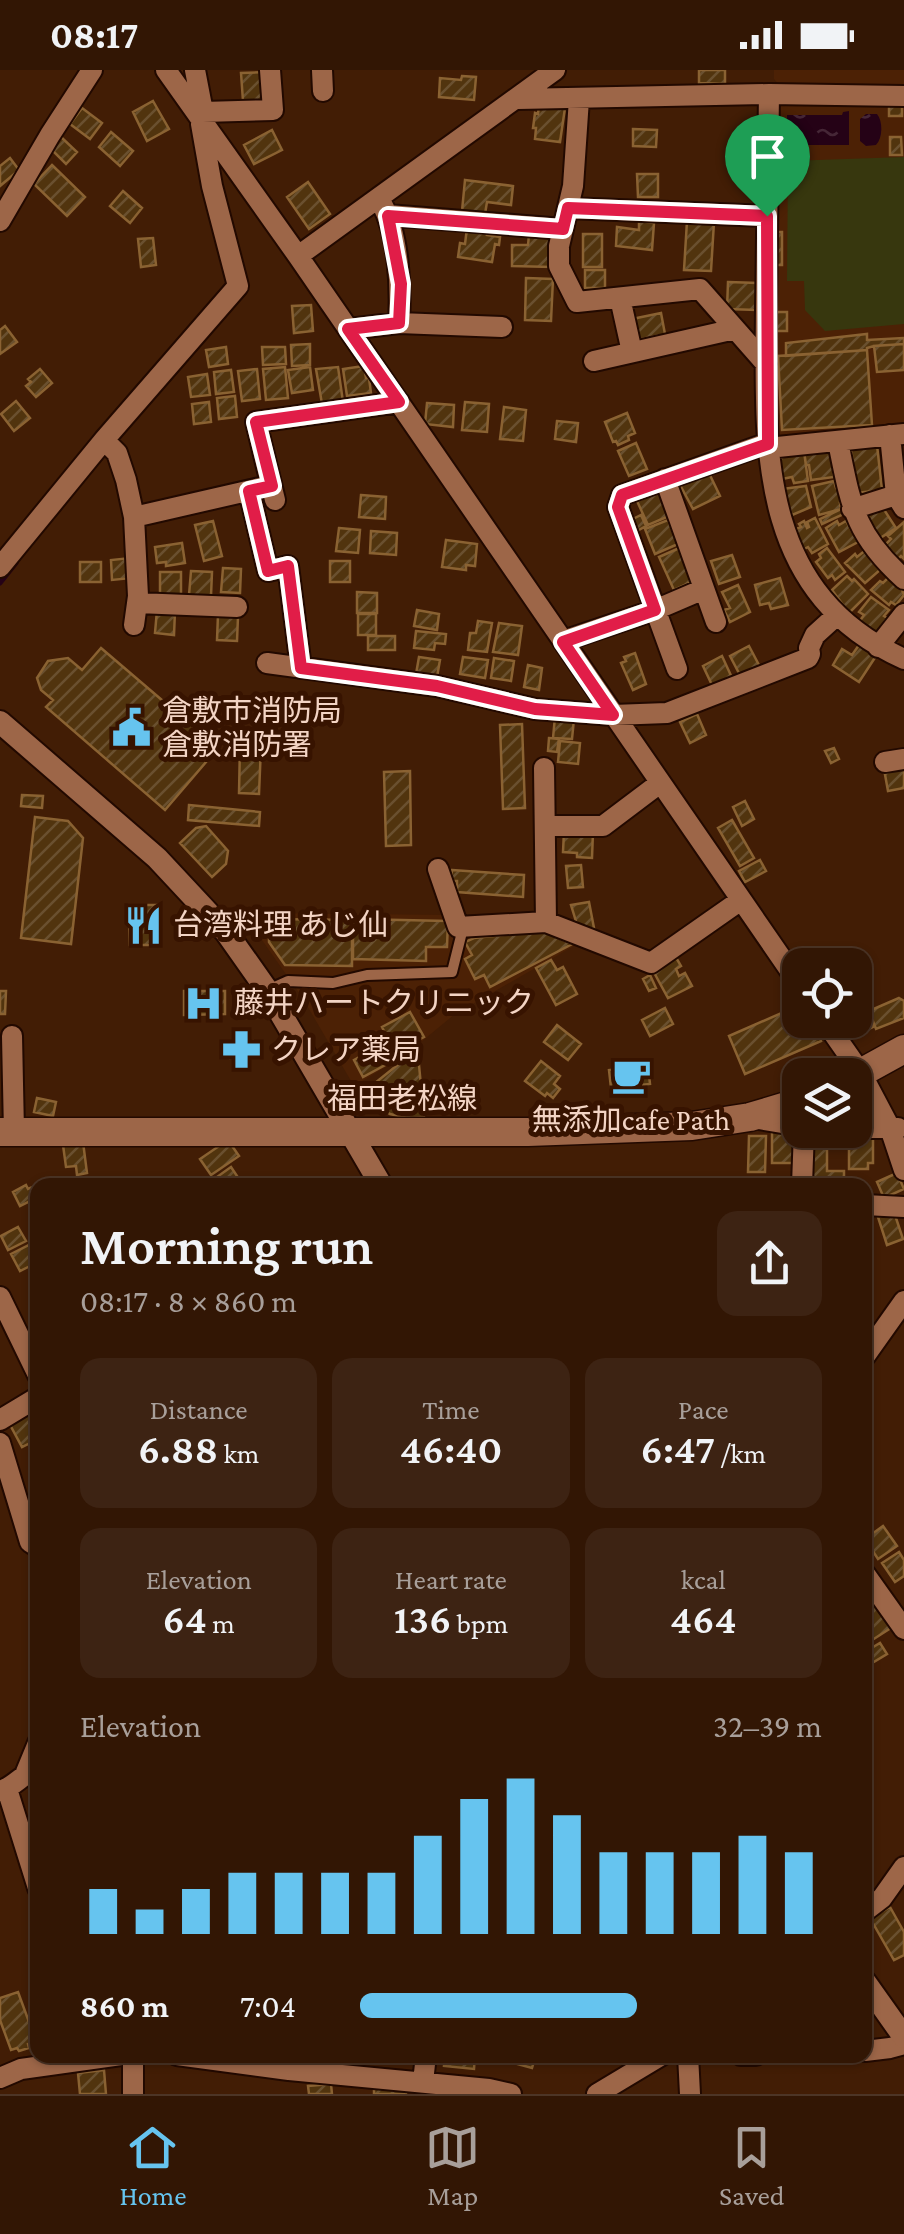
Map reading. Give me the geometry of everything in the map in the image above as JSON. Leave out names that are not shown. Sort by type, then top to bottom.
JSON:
[{"type":"main road","points":[[872,1067],[904,1049]]},
{"type":"main road","name":"福田老松線","points":[[7,1132],[528,1132],[692,1126],[782,1107]]},
{"type":"street","points":[[0,221],[92,70]]},
{"type":"street","points":[[166,70],[782,959]]},
{"type":"street","points":[[0,567],[238,286],[212,186],[195,70]]},
{"type":"street","points":[[204,121],[273,110],[270,70]]},
{"type":"street","points":[[298,256],[384,207],[555,70]]},
{"type":"street","points":[[518,99],[769,94],[904,96]]},
{"type":"street","points":[[769,94],[766,364],[768,446],[776,502],[784,533],[809,580],[837,615],[878,647],[904,659]]},
{"type":"street","points":[[579,98],[573,186],[558,266],[577,302],[700,288],[766,364]]},
{"type":"street","points":[[384,207],[565,219],[767,216]]},
{"type":"street","points":[[384,207],[401,284],[399,323]]},
{"type":"street","points":[[620,298],[632,352]]},
{"type":"street","points":[[348,329],[399,323],[502,328]]},
{"type":"street","points":[[594,361],[735,329]]},
{"type":"street","points":[[134,518],[249,491],[273,493],[256,422],[399,402]]},
{"type":"street","points":[[677,669],[618,507],[622,495],[768,446],[897,434],[900,501],[852,509]]},
{"type":"street","points":[[104,440],[118,453],[134,518],[138,565],[134,625]]},
{"type":"street","points":[[838,442],[852,509],[870,544],[904,579]]},
{"type":"street","points":[[665,479],[716,622]]},
{"type":"street","points":[[249,491],[268,571],[288,566],[301,668]]},
{"type":"street","points":[[563,642],[704,589]]},
{"type":"street","points":[[137,603],[237,607]]},
{"type":"street","points":[[878,647],[904,614]]},
{"type":"street","points":[[267,663],[437,686],[535,709],[613,715],[667,713],[808,658],[815,636],[837,615]]},
{"type":"street","points":[[0,722],[157,858],[226,932],[267,990],[377,1178]]},
{"type":"street","points":[[544,768],[546,922]]},
{"type":"street","points":[[545,826],[604,826],[660,783]]},
{"type":"street","points":[[438,869],[458,927],[546,922],[651,963],[741,900]]},
{"type":"street","points":[[7,1132],[8,1046]]},
{"type":"street","points":[[872,1094],[897,1128],[904,1170]]},
{"type":"street","points":[[750,1117],[782,1124]]},
{"type":"street","points":[[802,1148],[802,1178]]},
{"type":"street","points":[[872,1206],[904,1208]]},
{"type":"street","points":[[0,1297],[30,1359]]},
{"type":"street","points":[[872,1346],[904,1301]]},
{"type":"street","points":[[0,1420],[30,1402]]},
{"type":"street","points":[[0,1443],[30,1542]]},
{"type":"street","points":[[872,1584],[904,1628]]},
{"type":"street","points":[[30,1771],[4,1790],[30,1865]]},
{"type":"street","points":[[872,1906],[904,1867]]},
{"type":"street","points":[[872,1992],[904,2040],[872,2049]]},
{"type":"street","points":[[0,2078],[20,2069],[63,2063]]},
{"type":"street","points":[[133,2063],[134,2094]]},
{"type":"street","points":[[296,2063],[511,2094]]},
{"type":"street","points":[[423,2082],[425,2063]]},
{"type":"street","points":[[597,2094],[649,2063]]},
{"type":"street","points":[[688,2063],[690,2094]]},
{"type":"lane","points":[[267,990],[288,981],[334,983],[367,975],[452,972],[463,927]]},
{"type":"shaded area","points":[[774,70],[904,70],[904,87],[781,87],[774,79]]},
{"type":"shaded area","points":[[782,103],[904,104],[904,427],[777,440],[772,435],[774,110]]},
{"type":"shaded area","points":[[904,157],[904,324],[825,331],[805,310],[804,281],[787,281],[788,161]]},
{"type":"shaded area","points":[[243,913],[451,915],[546,929],[579,943],[455,1014],[404,1056],[354,1086],[302,997]]},
{"type":"water","points":[[849,111],[849,145],[787,145],[787,115],[842,115]]},
{"type":"water","points":[[866,114],[877,114],[880,121],[881,134],[876,145],[866,146],[860,141],[860,119]]},
{"type":"building","points":[[699,70],[725,70],[725,84],[699,83]]},
{"type":"building","points":[[266,72],[268,100],[243,101],[241,73]]},
{"type":"building","points":[[462,76],[476,77],[474,100],[439,97],[440,78],[461,80]]},
{"type":"building","points":[[153,101],[169,129],[147,141],[133,112]]},
{"type":"building","points":[[539,104],[565,108],[560,142],[535,139],[533,128]]},
{"type":"building","points":[[889,105],[902,105],[902,116],[889,116]]},
{"type":"building","points":[[82,108],[102,123],[90,139],[70,124]]},
{"type":"building","points":[[776,120],[783,120],[783,141],[776,141]]},
{"type":"building","points":[[633,129],[657,130],[656,147],[633,146]]},
{"type":"building","points":[[272,130],[282,150],[254,164],[244,145]]},
{"type":"building","points":[[111,132],[133,151],[120,166],[99,147]]},
{"type":"building","points":[[61,137],[77,152],[66,164],[50,148]]},
{"type":"building","points":[[890,137],[901,137],[902,155],[890,155]]},
{"type":"building","points":[[10,158],[19,170],[0,186],[0,166]]},
{"type":"building","points":[[52,165],[85,197],[67,216],[34,184]]},
{"type":"building","points":[[775,170],[785,170],[785,197],[775,197]]},
{"type":"building","points":[[637,174],[658,174],[658,197],[638,197]]},
{"type":"building","points":[[465,180],[513,186],[511,205],[487,202],[485,214],[462,211]]},
{"type":"building","points":[[308,182],[330,214],[309,229],[287,197]]},
{"type":"building","points":[[123,191],[142,208],[130,223],[110,206]]},
{"type":"building","points":[[639,221],[654,223],[652,250],[616,246],[617,227],[639,230]]},
{"type":"building","points":[[687,221],[714,222],[711,271],[684,270]]},
{"type":"building","points":[[467,228],[500,237],[492,262],[458,257]]},
{"type":"building","points":[[775,232],[782,232],[782,265],[775,265]]},
{"type":"building","points":[[583,234],[602,234],[602,267],[583,267]]},
{"type":"building","points":[[529,235],[553,236],[552,267],[512,266],[512,245],[528,245]]},
{"type":"building","points":[[153,238],[156,265],[141,267],[138,239]]},
{"type":"building","points":[[585,270],[605,270],[605,288],[585,288]]},
{"type":"building","points":[[526,278],[553,279],[551,321],[525,320]]},
{"type":"building","points":[[728,282],[758,283],[757,310],[727,309]]},
{"type":"building","points":[[311,305],[313,331],[294,333],[292,306]]},
{"type":"building","points":[[775,312],[787,312],[787,331],[776,331]]},
{"type":"building","points":[[661,313],[665,334],[637,340],[632,319]]},
{"type":"building","points":[[5,326],[17,342],[0,354],[0,330]]},
{"type":"building","points":[[867,334],[867,340],[904,338],[904,344],[786,356],[786,343]]},
{"type":"building","points":[[310,344],[310,365],[292,366],[291,345]]},
{"type":"building","points":[[904,344],[904,370],[877,372],[874,346]]},
{"type":"building","points":[[226,347],[228,364],[209,367],[206,350]]},
{"type":"building","points":[[262,347],[285,347],[286,364],[263,365]]},
{"type":"building","points":[[867,350],[872,425],[782,430],[778,356]]},
{"type":"building","points":[[364,366],[371,393],[347,396],[343,369]]},
{"type":"building","points":[[285,367],[288,398],[266,400],[263,369]]},
{"type":"building","points":[[310,367],[313,390],[292,393],[288,370]]},
{"type":"building","points":[[338,367],[343,402],[322,404],[316,369]]},
{"type":"building","points":[[40,369],[52,383],[36,397],[26,386]]},
{"type":"building","points":[[257,369],[260,399],[242,401],[238,371]]},
{"type":"building","points":[[231,370],[234,392],[216,394],[214,372]]},
{"type":"building","points":[[207,374],[210,395],[191,397],[188,377]]},
{"type":"building","points":[[235,396],[237,417],[219,419],[217,398]]},
{"type":"building","points":[[16,401],[30,418],[14,431],[1,414]]},
{"type":"building","points":[[209,402],[211,422],[194,424],[192,404]]},
{"type":"building","points":[[465,402],[489,404],[487,432],[462,430]]},
{"type":"building","points":[[427,403],[454,405],[453,427],[425,424]]},
{"type":"building","points":[[504,407],[526,410],[523,441],[500,439]]},
{"type":"building","points":[[627,413],[635,433],[618,445],[605,422]]},
{"type":"building","points":[[557,421],[578,423],[576,442],[555,439]]},
{"type":"building","points":[[636,443],[647,469],[629,476],[618,451]]},
{"type":"building","points":[[877,445],[882,490],[856,493],[851,447]]},
{"type":"building","points":[[831,449],[834,477],[811,480],[804,451]]},
{"type":"building","points":[[804,451],[808,481],[794,483],[792,477],[782,479],[779,459],[791,452]]},
{"type":"building","points":[[707,469],[720,496],[693,509],[679,483]]},
{"type":"building","points":[[834,481],[843,503],[841,509],[819,515],[812,486]]},
{"type":"building","points":[[806,486],[811,507],[792,515],[782,489]]},
{"type":"building","points":[[663,490],[674,514],[648,525],[637,501]]},
{"type":"building","points":[[361,495],[386,497],[385,519],[359,517]]},
{"type":"building","points":[[881,505],[896,528],[877,540],[864,521],[869,517],[867,514]]},
{"type":"building","points":[[843,508],[846,513],[822,524],[820,519]]},
{"type":"building","points":[[641,515],[646,526],[637,531],[631,520]]},
{"type":"building","points":[[815,518],[828,544],[812,553],[808,547],[800,551],[794,530],[804,521],[809,527],[807,522]]},
{"type":"building","points":[[668,520],[678,544],[655,554],[645,529]]},
{"type":"building","points":[[213,521],[222,556],[204,561],[195,525]]},
{"type":"building","points":[[837,521],[839,525],[846,521],[858,542],[839,552],[826,528]]},
{"type":"building","points":[[904,522],[904,559],[901,556],[896,561],[883,547],[891,539],[888,536]]},
{"type":"building","points":[[339,528],[360,530],[358,553],[336,551]]},
{"type":"building","points":[[371,531],[397,533],[396,555],[370,553]]},
{"type":"building","points":[[446,540],[477,544],[475,566],[466,565],[466,570],[442,567]]},
{"type":"building","points":[[182,543],[185,563],[157,563],[155,547]]},
{"type":"building","points":[[684,546],[698,579],[674,590],[659,557]]},
{"type":"building","points":[[827,548],[845,572],[835,580],[832,575],[828,578],[816,562]]},
{"type":"building","points":[[867,549],[880,570],[865,583],[845,563]]},
{"type":"building","points":[[732,555],[740,577],[719,584],[711,561]]},
{"type":"building","points":[[130,558],[132,578],[112,580],[111,560]]},
{"type":"building","points":[[330,561],[350,561],[350,582],[330,582]]},
{"type":"building","points":[[80,562],[101,562],[101,582],[80,582]]},
{"type":"building","points":[[223,568],[241,569],[240,593],[221,592]]},
{"type":"building","points":[[191,571],[212,572],[211,596],[189,595]]},
{"type":"building","points":[[160,572],[181,572],[181,595],[160,595]]},
{"type":"building","points":[[847,576],[868,594],[849,613],[832,590]]},
{"type":"building","points":[[890,576],[904,587],[904,595],[896,605],[889,605],[871,590]]},
{"type":"building","points":[[780,578],[788,605],[771,609],[769,603],[760,605],[755,585]]},
{"type":"building","points":[[738,585],[750,612],[730,622],[724,610],[730,608],[722,592]]},
{"type":"building","points":[[357,592],[377,593],[377,613],[357,613]]},
{"type":"building","points":[[871,597],[889,610],[877,636],[859,622],[864,615],[859,612]]},
{"type":"building","points":[[157,610],[175,611],[174,635],[155,633]]},
{"type":"building","points":[[417,610],[439,614],[437,630],[414,626]]},
{"type":"building","points":[[358,614],[376,614],[376,635],[358,635]]},
{"type":"building","points":[[218,615],[238,617],[237,641],[217,640]]},
{"type":"building","points":[[478,621],[492,623],[487,652],[468,650],[470,633],[476,633]]},
{"type":"building","points":[[499,623],[522,626],[518,655],[493,652]]},
{"type":"building","points":[[416,631],[446,634],[445,644],[435,643],[434,650],[414,648]]},
{"type":"building","points":[[368,636],[395,636],[395,650],[368,650]]},
{"type":"building","points":[[859,645],[876,656],[859,682],[833,665],[842,649],[852,655]]},
{"type":"building","points":[[749,646],[760,667],[741,677],[730,656]]},
{"type":"building","name":"倉敷市消防局 倉敷消防署","points":[[101,648],[218,748],[165,810],[46,707],[53,700],[41,690],[37,678],[48,661],[68,658],[82,670]]},
{"type":"building","points":[[635,653],[646,684],[633,690],[621,663],[626,661],[624,657]]},
{"type":"building","points":[[722,656],[733,680],[718,688],[716,683],[712,685],[703,666]]},
{"type":"building","points":[[419,657],[440,660],[437,677],[416,674]]},
{"type":"building","points":[[463,657],[488,660],[485,678],[460,674]]},
{"type":"building","points":[[494,658],[514,661],[511,681],[491,678]]},
{"type":"building","points":[[528,665],[542,668],[539,690],[524,687]]},
{"type":"building","points":[[697,714],[706,735],[690,743],[680,722]]},
{"type":"building","points":[[555,717],[574,719],[572,739],[553,738]]},
{"type":"building","points":[[522,724],[525,808],[503,809],[500,725]]},
{"type":"building","points":[[549,738],[559,739],[557,752],[548,751]]},
{"type":"building","points":[[560,741],[580,743],[578,764],[558,762]]},
{"type":"building","points":[[240,745],[261,746],[259,794],[239,793]]},
{"type":"building","points":[[834,748],[839,759],[831,763],[825,751]]},
{"type":"building","points":[[904,765],[904,788],[888,791],[884,769]]},
{"type":"building","points":[[410,771],[411,845],[386,846],[384,772]]},
{"type":"building","points":[[22,795],[43,796],[42,808],[21,806]]},
{"type":"building","points":[[745,801],[754,819],[742,826],[733,807]]},
{"type":"building","points":[[189,805],[260,812],[259,826],[188,820]]},
{"type":"building","points":[[35,817],[68,821],[83,838],[71,944],[21,938]]},
{"type":"building","points":[[732,820],[754,858],[740,866],[718,828]]},
{"type":"building","points":[[206,826],[228,851],[226,864],[212,877],[180,843],[196,828]]},
{"type":"building","points":[[564,831],[593,832],[592,858],[563,852]]},
{"type":"building","points":[[760,860],[766,871],[745,882],[739,871]]},
{"type":"building","points":[[581,865],[583,887],[568,888],[566,866]]},
{"type":"building","points":[[452,870],[524,875],[523,897],[457,892],[457,881],[451,881]]},
{"type":"building","points":[[589,902],[594,928],[579,931],[571,905]]},
{"type":"building","name":"台湾料理 あじ仙","points":[[129,905],[157,905],[158,945],[130,945]]},
{"type":"building","points":[[269,919],[352,920],[352,966],[285,965],[269,942]]},
{"type":"building","points":[[353,919],[448,921],[447,947],[426,947],[426,961],[353,959]]},
{"type":"building","points":[[543,931],[572,944],[490,987],[484,975],[475,979],[465,959],[472,955],[465,942]]},
{"type":"building","points":[[674,954],[681,966],[676,969],[679,976],[685,973],[692,986],[668,998],[651,967]]},
{"type":"building","points":[[551,960],[557,970],[563,967],[577,994],[556,1005],[536,968]]},
{"type":"building","points":[[650,975],[656,988],[649,991],[643,979]]},
{"type":"building","points":[[0,991],[6,991],[5,1014],[0,1014]]},
{"type":"building","name":"藤井ハートクリニック","points":[[184,991],[225,991],[225,1014],[184,1015]]},
{"type":"building","points":[[899,998],[904,1001],[904,1018],[876,1029],[872,1010]]},
{"type":"building","points":[[665,1008],[673,1024],[650,1036],[642,1020]]},
{"type":"building","points":[[410,1012],[424,1037],[395,1052],[382,1027]]},
{"type":"building","points":[[782,1013],[782,1038],[821,1041],[745,1074],[729,1036]]},
{"type":"building","points":[[557,1025],[581,1044],[568,1060],[544,1042]]},
{"type":"building","name":"クレア薬局","points":[[253,1041],[255,1057],[230,1058],[229,1043]]},
{"type":"building","points":[[378,1047],[387,1064],[363,1077],[354,1060]]},
{"type":"building","points":[[405,1059],[419,1065],[424,1117],[390,1114],[372,1103],[365,1091]]},
{"type":"building","points":[[541,1061],[560,1076],[554,1084],[560,1089],[553,1098],[525,1081]]},
{"type":"building","points":[[648,1066],[650,1084],[611,1088],[609,1070]]},
{"type":"building","points":[[37,1098],[56,1102],[53,1116],[34,1112]]},
{"type":"building","points":[[772,1129],[782,1129],[782,1148],[796,1148],[796,1163],[772,1163]]},
{"type":"building","points":[[749,1136],[766,1136],[765,1172],[748,1172]]},
{"type":"building","points":[[873,1138],[873,1163],[868,1163],[868,1169],[849,1169],[849,1148],[872,1148]]},
{"type":"building","points":[[228,1140],[239,1156],[211,1175],[200,1159]]},
{"type":"building","points":[[83,1142],[87,1173],[77,1175],[76,1166],[66,1167],[63,1145]]},
{"type":"building","points":[[811,1148],[827,1148],[827,1171],[844,1171],[844,1178],[810,1178]]},
{"type":"building","points":[[231,1167],[238,1178],[216,1178]]},
{"type":"building","points":[[897,1173],[904,1189],[884,1198],[877,1182]]},
{"type":"building","points":[[26,1185],[30,1188],[30,1201],[20,1206],[13,1192]]},
{"type":"building","points":[[894,1212],[903,1239],[887,1245],[878,1217]]},
{"type":"building","points":[[18,1227],[26,1241],[8,1250],[1,1236]]},
{"type":"building","points":[[29,1245],[30,1266],[20,1271],[11,1254]]},
{"type":"building","points":[[30,1409],[30,1443],[22,1447],[8,1421]]},
{"type":"building","points":[[883,1526],[897,1546],[878,1559],[872,1550],[872,1534]]},
{"type":"building","points":[[899,1552],[904,1560],[904,1576],[895,1582],[882,1563]]},
{"type":"building","points":[[876,1606],[891,1628],[872,1640],[872,1608]]},
{"type":"building","points":[[880,1643],[887,1654],[872,1663],[872,1648]]},
{"type":"building","points":[[890,1907],[904,1932],[904,1955],[894,1960],[872,1917]]},
{"type":"building","points":[[18,1992],[30,2025],[29,2048],[11,2050],[0,2020],[0,1998]]},
{"type":"building","points":[[444,2063],[474,2063],[474,2069]]},
{"type":"building","points":[[104,2070],[106,2094],[80,2094],[78,2073]]},
{"type":"building","points":[[331,2084],[332,2094],[309,2094],[308,2086]]},
{"type":"building","points":[[374,2085],[406,2086],[406,2094],[374,2094]]},
{"type":"waterway","points":[[0,583],[16,563]]},
{"type":"place","name":"倉敷市消防局 倉敷消防署","points":[[132,728]]},
{"type":"place","name":"台湾料理 あじ仙","points":[[143,925]]},
{"type":"place","name":"藤井ハートクリニック","points":[[204,1003]]},
{"type":"place","name":"クレア薬局","points":[[241,1050]]},
{"type":"place","name":"無添加cafe Path","points":[[631,1076]]},
{"type":"route","points":[[568,208],[767,216],[768,444],[622,495],[618,507],[655,610],[563,642],[613,715],[535,709],[437,686],[301,668],[288,566],[268,571],[249,491],[272,486],[256,422],[399,402],[348,329],[399,323],[401,284],[388,216],[563,229],[568,208]]}]
